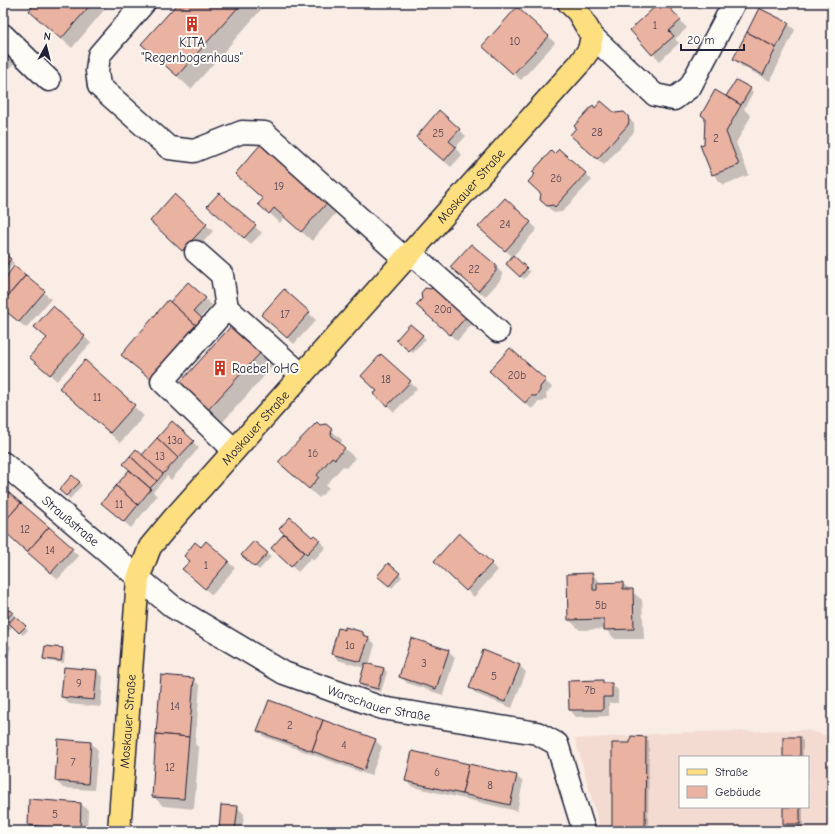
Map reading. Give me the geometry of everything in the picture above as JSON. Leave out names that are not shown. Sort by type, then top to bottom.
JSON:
[{"type":"main road","points":[[569,3],[578,12],[592,36]]},
{"type":"main road","name":"Moskauer Straße","points":[[119,831],[138,579],[150,547],[234,450],[579,64],[589,50],[592,36]]},
{"type":"street","points":[[144,3],[99,55],[97,70],[99,86],[169,148],[194,151],[242,132],[265,133],[498,331]]},
{"type":"street","points":[[592,36],[655,95],[674,99],[690,86],[734,3]]},
{"type":"street","points":[[3,35],[49,80]]},
{"type":"street","points":[[196,252],[222,275],[227,308],[302,375]]},
{"type":"street","points":[[227,308],[162,381],[234,450]]},
{"type":"street","name":"Straußstraße","points":[[3,463],[138,579]]},
{"type":"street","name":"Warschauer Straße","points":[[138,579],[173,608],[284,673],[382,708],[536,733],[557,744],[584,831]]},
{"type":"shaded area","points":[[806,730],[832,737],[832,831],[601,831],[575,739],[689,732]]},
{"type":"building","points":[[35,3],[92,3],[61,39],[29,11]]},
{"type":"building","name":"KITA \"Regenbogenhaus\"","points":[[178,3],[242,3],[177,76],[141,44]]},
{"type":"building","points":[[659,3],[665,3],[681,20],[669,31],[674,36],[652,55],[630,30]]},
{"type":"building","points":[[517,7],[549,36],[513,74],[482,46]]},
{"type":"building","points":[[759,8],[789,23],[776,48],[747,32]]},
{"type":"building","points":[[747,32],[776,48],[763,75],[733,59]]},
{"type":"building","points":[[736,80],[751,88],[741,105],[726,96]]},
{"type":"building","points":[[715,90],[741,105],[726,132],[739,165],[712,175],[700,145],[704,144],[705,118],[701,115]]},
{"type":"building","points":[[601,101],[615,113],[624,112],[628,116],[629,121],[628,125],[597,159],[570,135],[576,128],[574,126],[593,105],[595,108]]},
{"type":"building","points":[[439,110],[460,129],[449,141],[456,147],[444,161],[416,137]]},
{"type":"building","points":[[261,144],[327,203],[301,232],[274,208],[269,214],[258,204],[263,199],[235,174]]},
{"type":"building","points":[[559,149],[586,173],[555,207],[553,205],[547,206],[540,200],[541,194],[528,182],[535,174],[532,172],[551,151],[554,154]]},
{"type":"building","points":[[219,193],[256,225],[244,238],[207,206]]},
{"type":"building","points":[[174,194],[207,224],[182,251],[150,221]]},
{"type":"building","points":[[505,198],[531,222],[505,251],[478,227]]},
{"type":"building","points":[[471,244],[496,265],[496,271],[478,291],[450,267]]},
{"type":"building","points":[[3,252],[11,259],[5,267],[3,266]]},
{"type":"building","points":[[513,255],[527,268],[520,277],[506,264]]},
{"type":"building","points":[[14,266],[26,275],[6,298],[3,295],[3,284]]},
{"type":"building","points":[[26,275],[45,291],[19,322],[3,309],[3,302]]},
{"type":"building","points":[[188,282],[206,298],[194,311],[204,320],[198,327],[170,302]]},
{"type":"building","points":[[436,283],[469,314],[450,335],[416,305],[422,299],[421,293],[425,288],[431,289]]},
{"type":"building","points":[[284,289],[310,312],[287,338],[261,315]]},
{"type":"building","points":[[168,300],[198,327],[153,381],[121,355]]},
{"type":"building","points":[[53,306],[85,336],[50,375],[29,357],[47,338],[34,327]]},
{"type":"building","name":"Raebel oHG","points":[[233,324],[263,350],[206,412],[177,386]]},
{"type":"building","points":[[410,324],[423,335],[409,351],[396,340]]},
{"type":"building","points":[[510,348],[546,380],[540,387],[540,391],[536,396],[531,396],[525,403],[489,371]]},
{"type":"building","points":[[381,354],[411,381],[387,406],[373,394],[377,391],[361,376]]},
{"type":"building","points":[[85,360],[135,405],[110,433],[59,388]]},
{"type":"building","points":[[172,421],[194,441],[178,458],[157,438]]},
{"type":"building","points":[[317,422],[320,425],[326,424],[332,429],[331,435],[345,448],[335,459],[332,457],[317,475],[319,477],[309,489],[278,462]]},
{"type":"building","points":[[157,438],[178,458],[163,474],[142,455]]},
{"type":"building","points":[[136,449],[163,474],[157,481],[130,456]]},
{"type":"building","points":[[130,456],[157,481],[150,488],[123,464]]},
{"type":"building","points":[[129,470],[151,489],[138,505],[116,486]]},
{"type":"building","points":[[72,475],[80,482],[66,496],[59,490]]},
{"type":"building","points":[[116,486],[138,505],[124,522],[101,503]]},
{"type":"building","points":[[3,488],[21,503],[3,523]]},
{"type":"building","points":[[21,503],[49,527],[27,552],[3,530],[3,523]]},
{"type":"building","points":[[290,517],[312,537],[314,535],[320,540],[307,554],[279,529]]},
{"type":"building","points":[[49,527],[73,548],[51,573],[27,552]]},
{"type":"building","points":[[459,533],[492,563],[466,591],[434,561]]},
{"type":"building","points":[[284,534],[304,552],[291,567],[271,548]]},
{"type":"building","points":[[206,541],[229,561],[205,589],[182,569],[190,561],[184,556],[195,542],[201,547]]},
{"type":"building","points":[[254,541],[268,553],[255,567],[241,555]]},
{"type":"building","points":[[388,563],[400,573],[389,586],[377,576]]},
{"type":"building","points":[[593,573],[593,590],[597,590],[597,583],[623,582],[623,589],[633,589],[634,629],[604,630],[604,619],[568,620],[567,574]]},
{"type":"building","points":[[3,608],[13,612],[3,623]]},
{"type":"building","points":[[15,616],[26,626],[19,633],[9,623]]},
{"type":"building","points":[[345,627],[363,632],[363,635],[369,637],[361,662],[331,654],[338,628],[345,630]]},
{"type":"building","points":[[411,638],[449,650],[436,689],[399,677]]},
{"type":"building","points":[[45,646],[63,648],[61,661],[43,659]]},
{"type":"building","points":[[483,650],[520,665],[505,702],[469,688]]},
{"type":"building","points":[[365,663],[384,668],[378,689],[359,684]]},
{"type":"building","points":[[64,667],[97,670],[94,700],[61,697]]},
{"type":"building","points":[[161,675],[194,678],[189,737],[156,734]]},
{"type":"building","points":[[603,680],[603,683],[612,683],[612,697],[603,697],[603,710],[569,710],[568,681]]},
{"type":"building","points":[[269,700],[323,720],[312,751],[257,731]]},
{"type":"building","points":[[323,720],[376,739],[364,770],[312,751]]},
{"type":"building","points":[[156,734],[189,737],[184,799],[152,797]]},
{"type":"building","points":[[631,736],[646,737],[645,831],[612,831],[612,743],[630,743]]},
{"type":"building","points":[[783,737],[800,737],[800,756],[783,756]]},
{"type":"building","points":[[58,739],[91,742],[88,784],[55,781]]},
{"type":"building","points":[[412,751],[469,764],[462,794],[405,781]]},
{"type":"building","points":[[469,764],[517,775],[510,805],[462,794]]},
{"type":"building","points":[[29,799],[81,803],[80,831],[51,831],[51,827],[28,825]]},
{"type":"building","points":[[221,805],[238,806],[235,831],[219,831]]},
{"type":"building","points":[[783,808],[800,808],[800,824],[783,824]]},
{"type":"place","name":"KITA \"Regenbogenhaus\"","points":[[192,24]]},
{"type":"place","name":"Raebel oHG","points":[[220,368]]}]
